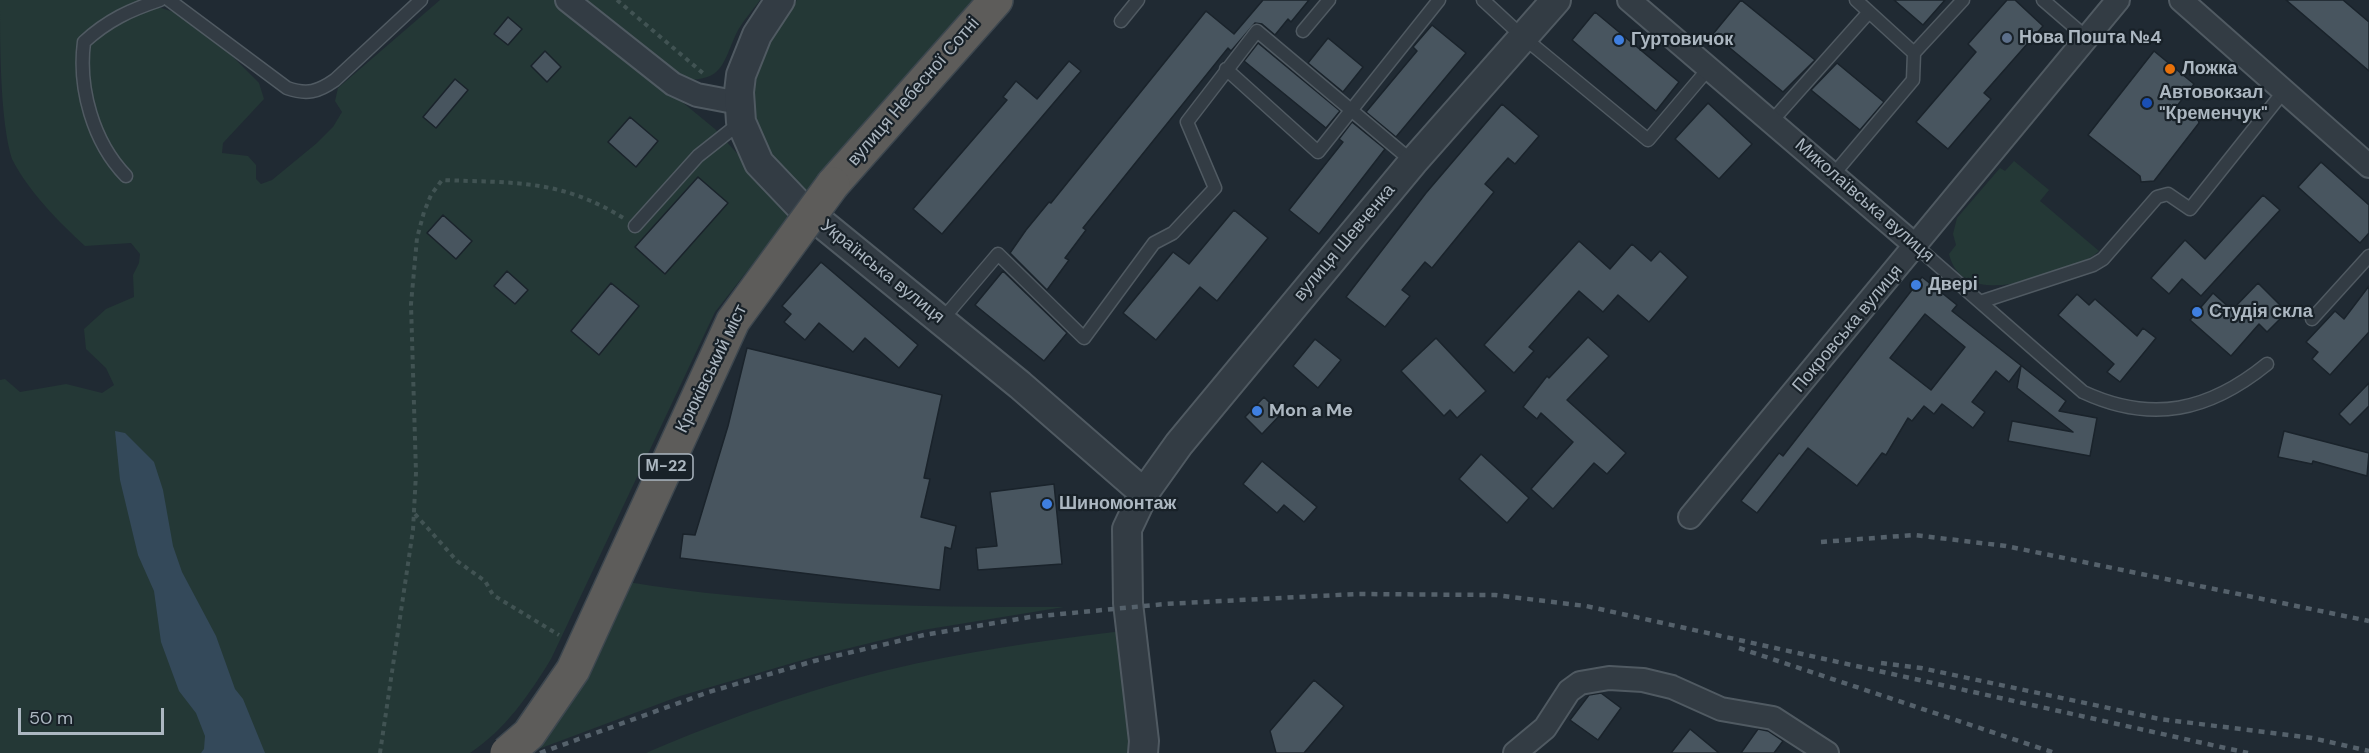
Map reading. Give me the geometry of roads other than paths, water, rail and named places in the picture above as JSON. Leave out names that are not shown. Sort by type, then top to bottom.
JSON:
[{"type":"highway","name":"вулиця Небесної Сотні","points":[[833,184],[996,0]]},
{"type":"highway","name":"Крюківський міст","points":[[507,753],[529,734],[557,697],[573,670],[733,321],[833,184]]},
{"type":"street","points":[[567,0],[673,84],[740,112]]},
{"type":"street","name":"Українська вулиця","points":[[780,0],[746,55],[741,75],[740,112],[748,144],[771,178],[798,204],[941,321],[1144,493]]},
{"type":"street","name":"вулиця Шевченка","points":[[1148,749],[1128,603],[1127,529],[1144,493],[1179,444],[1413,162],[1556,0]]},
{"type":"street","name":"Миколаївська вулиця","points":[[1629,0],[1916,246]]},
{"type":"street","name":"Покровська вулиця","points":[[1690,517],[2118,0]]},
{"type":"street","points":[[2181,0],[2369,166]]},
{"type":"street","points":[[1515,753],[1545,728],[1569,691],[1581,683],[1609,678],[1643,680],[1672,687],[1698,701],[1733,713],[1756,713],[1773,718],[1827,753]]},
{"type":"lane","points":[[126,176],[114,164],[88,104],[81,64],[84,42],[103,24],[122,13],[160,0]]},
{"type":"lane","points":[[177,2],[287,88],[302,93],[319,91],[335,80],[421,0]]},
{"type":"lane","points":[[1120,21],[1138,0]]},
{"type":"lane","points":[[1303,31],[1329,0]]},
{"type":"lane","points":[[1226,69],[1318,152],[1439,0]]},
{"type":"lane","points":[[1483,0],[1523,37],[1648,140],[1709,68]]},
{"type":"lane","points":[[1856,0],[1914,53]]},
{"type":"lane","points":[[1833,175],[1913,80],[1914,53],[1963,0]]},
{"type":"lane","points":[[2043,0],[2087,38]]},
{"type":"lane","points":[[1771,122],[1869,12]]},
{"type":"lane","points":[[941,321],[998,254],[1084,338],[1154,243],[1173,233],[1215,188],[1186,122],[1257,31],[1413,162]]},
{"type":"lane","points":[[1980,302],[2093,265],[2103,259],[2157,197],[2168,194],[2190,209],[2284,91]]},
{"type":"lane","points":[[635,226],[740,112]]},
{"type":"lane","name":"Миколаївська вулиця","points":[[1916,246],[2083,392],[2118,406],[2158,411],[2199,404],[2228,391],[2267,364]]},
{"type":"lane","points":[[2312,319],[2369,256]]},
{"type":"water","points":[[115,431],[125,433],[154,462],[163,490],[173,546],[182,572],[216,636],[235,689],[243,699],[265,753],[201,753],[204,749],[205,736],[196,713],[179,691],[161,642],[154,591],[138,555],[120,480]]},
{"type":"railway","points":[[1821,542],[1914,535],[2006,546],[2369,621]]},
{"type":"railway","points":[[540,753],[709,692],[814,661],[924,635],[1030,617],[1165,604],[1357,594],[1495,595],[1586,606],[2248,753]]},
{"type":"railway","points":[[1739,648],[2055,753]]},
{"type":"railway","points":[[1881,663],[1921,668],[2160,719],[2312,738],[2369,751]]},
{"type":"place","name":"Нова Пошта №4","points":[[2007,38]]},
{"type":"place","name":"Гуртовичок","points":[[1619,40]]},
{"type":"place","name":"Ложка","points":[[2170,69]]},
{"type":"place","name":"Автовокзал \"Кременчук\"","points":[[2147,103]]},
{"type":"place","name":"Двері","points":[[1916,285]]},
{"type":"place","name":"Студія скла","points":[[2197,312]]},
{"type":"place","name":"Mon a Me","points":[[1257,411]]},
{"type":"place","name":"Шиномонтаж","points":[[1047,504]]}]
